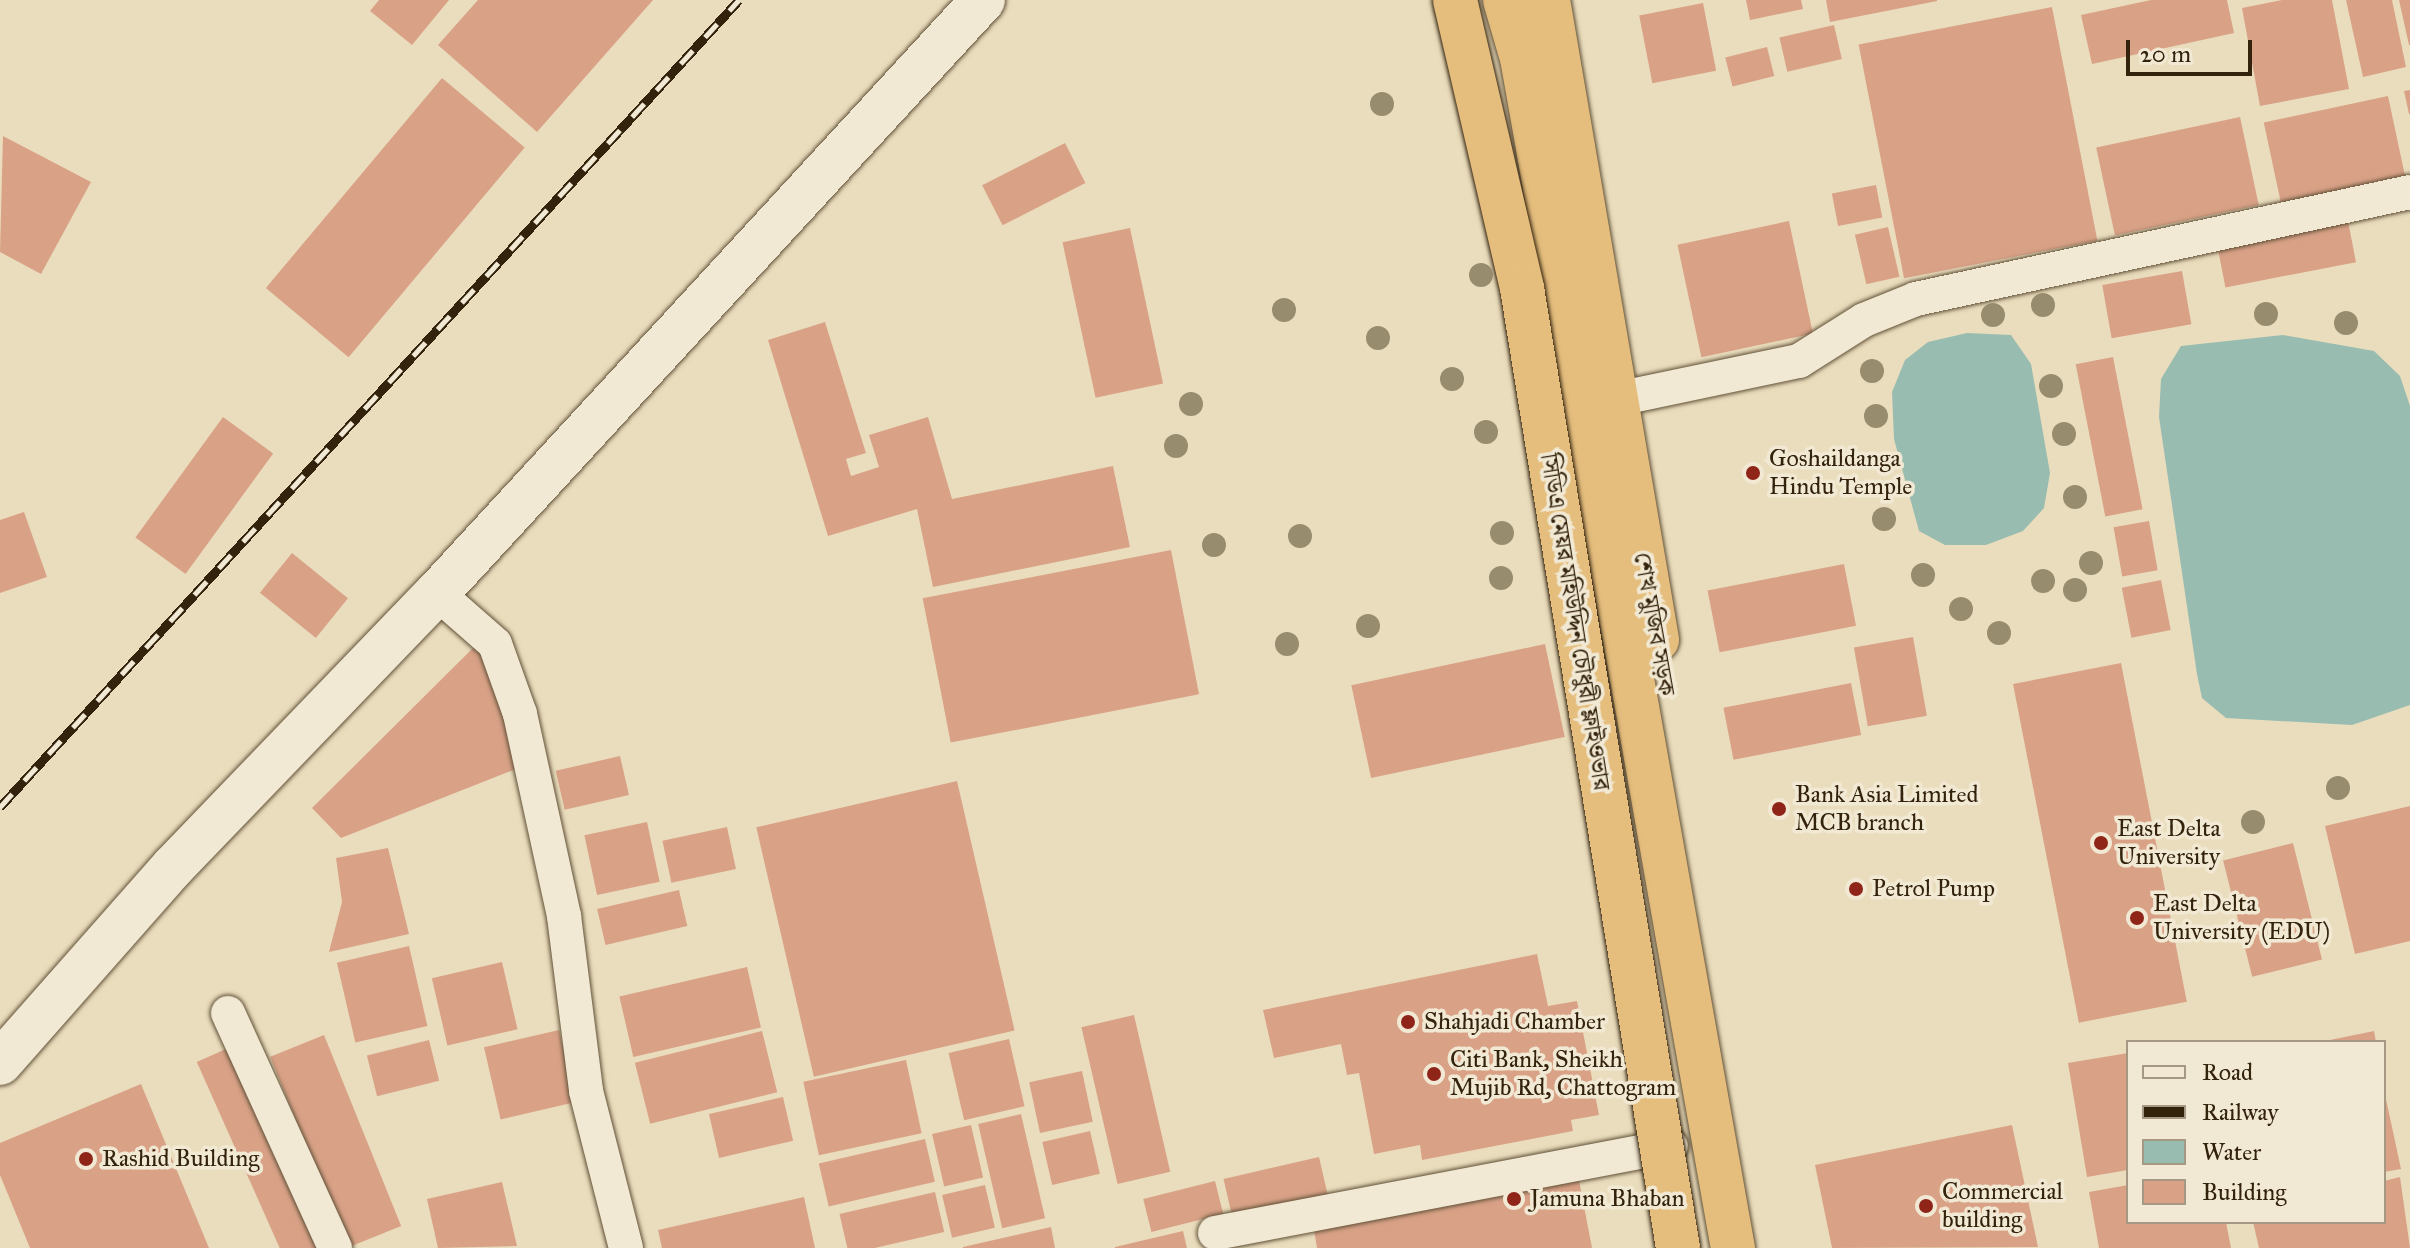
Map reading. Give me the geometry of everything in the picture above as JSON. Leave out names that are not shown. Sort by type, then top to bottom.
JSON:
[{"type":"highway","name":"সিডিএ মেয়র মহিউদ্দিন চৌধুরী ফ্লাইওভার","points":[[1455,0],[1522,288],[1678,1248]]},
{"type":"highway","points":[[1478,0],[1529,265],[1688,1248]]},
{"type":"highway","points":[[1505,0],[1524,73],[1733,1248]]},
{"type":"highway","name":"শেখ মুজিব সড়ক","points":[[1548,0],[1761,1248]]},
{"type":"main road","points":[[9,1036],[437,593],[983,0]]},
{"type":"street","points":[[1617,399],[1799,361],[1864,320],[1916,299],[2410,192]]},
{"type":"street","points":[[437,593],[495,644],[520,714],[564,916],[586,1091],[626,1248]]},
{"type":"street","points":[[228,1013],[335,1248]]},
{"type":"street","points":[[1215,1233],[1671,1146]]},
{"type":"water","points":[[1967,333],[2011,335],[2031,364],[2050,473],[2044,508],[2023,531],[1986,545],[1945,545],[1919,531],[1894,439],[1892,392],[1905,360],[1928,342]]},
{"type":"water","points":[[2283,335],[2374,351],[2400,376],[2410,406],[2410,705],[2352,725],[2226,718],[2202,698],[2197,674],[2159,417],[2161,379],[2181,346]]},
{"type":"building","points":[[379,0],[449,0],[412,45],[370,11]]},
{"type":"building","points":[[478,0],[653,0],[537,132],[438,45]]},
{"type":"building","points":[[1746,0],[1801,0],[1803,9],[1750,20]]},
{"type":"building","points":[[1826,0],[1937,0],[1937,1],[1830,22]]},
{"type":"building","points":[[2151,0],[2227,0],[2234,33],[2092,64],[2081,15]]},
{"type":"building","points":[[2282,0],[2332,0],[2349,89],[2260,106],[2242,8]]},
{"type":"building","points":[[2346,0],[2392,0],[2406,67],[2363,77]]},
{"type":"building","points":[[2399,0],[2410,0],[2410,45],[2409,45]]},
{"type":"building","points":[[1703,3],[1716,71],[1652,83],[1639,15]]},
{"type":"building","points":[[2052,7],[2097,241],[1904,278],[1859,45]]},
{"type":"building","points":[[1834,25],[1842,59],[1787,72],[1779,38]]},
{"type":"building","points":[[1767,47],[1774,76],[1733,87],[1725,57]]},
{"type":"building","points":[[442,78],[525,147],[349,357],[266,288]]},
{"type":"building","points":[[2410,90],[2410,114],[2409,114],[2404,91]]},
{"type":"building","points":[[2388,96],[2406,180],[2282,207],[2264,122]]},
{"type":"building","points":[[2240,117],[2259,205],[2115,236],[2096,148]]},
{"type":"building","points":[[3,136],[91,182],[41,274],[0,252]]},
{"type":"building","points":[[1065,143],[1085,183],[1003,225],[982,185]]},
{"type":"building","points":[[1876,185],[1882,217],[1838,226],[1832,194]]},
{"type":"building","points":[[2347,216],[2356,262],[2225,288],[2216,241]]},
{"type":"building","points":[[1789,221],[1813,333],[1701,357],[1677,245]]},
{"type":"building","points":[[1888,227],[1899,277],[1866,284],[1855,235]]},
{"type":"building","points":[[1130,228],[1163,384],[1096,398],[1063,242]]},
{"type":"building","points":[[2182,271],[2191,324],[2112,338],[2102,285]]},
{"type":"building","points":[[825,322],[866,453],[846,459],[851,476],[879,467],[869,435],[928,417],[952,499],[1113,466],[1130,547],[933,587],[917,509],[828,536],[768,340]]},
{"type":"building","points":[[2113,357],[2143,509],[2105,516],[2076,364]]},
{"type":"building","points":[[223,417],[273,453],[186,574],[135,538]]},
{"type":"building","points":[[24,512],[47,577],[0,593],[0,520]]},
{"type":"building","points":[[2149,521],[2158,570],[2122,576],[2114,527]]},
{"type":"building","points":[[1171,550],[1199,694],[951,743],[923,598]]},
{"type":"building","points":[[292,553],[348,598],[316,638],[260,593]]},
{"type":"building","points":[[1844,564],[1856,626],[1720,652],[1708,591]]},
{"type":"building","points":[[2161,580],[2171,630],[2131,638],[2122,588]]},
{"type":"building","points":[[1913,637],[1927,716],[1868,726],[1854,647]]},
{"type":"building","points":[[477,644],[521,767],[341,838],[312,808]]},
{"type":"building","points":[[1545,644],[1565,737],[1371,778],[1351,685]]},
{"type":"building","name":"East Delta University","points":[[2121,663],[2187,1002],[2079,1023],[2013,684]]},
{"type":"building","points":[[1851,683],[1861,735],[1734,760],[1723,708]]},
{"type":"building","points":[[620,756],[629,795],[565,810],[556,771]]},
{"type":"building","points":[[957,781],[1015,1030],[814,1077],[756,827]]},
{"type":"building","points":[[2410,806],[2410,941],[2355,954],[2325,826]]},
{"type":"building","points":[[647,822],[660,882],[597,895],[584,835]]},
{"type":"building","points":[[727,827],[736,869],[671,883],[662,841]]},
{"type":"building","points":[[2293,843],[2322,959],[2252,977],[2223,860]]},
{"type":"building","points":[[388,848],[409,934],[329,952],[342,902],[336,858]]},
{"type":"building","points":[[679,890],[687,926],[605,945],[597,909]]},
{"type":"building","points":[[409,946],[427,1026],[355,1043],[337,963]]},
{"type":"building","points":[[1537,954],[1548,1006],[1577,1001],[1599,1115],[1571,1120],[1573,1131],[1422,1160],[1420,1145],[1374,1154],[1359,1073],[1347,1075],[1341,1044],[1274,1058],[1263,1010]]},
{"type":"building","points":[[502,962],[518,1029],[447,1045],[432,978]]},
{"type":"building","points":[[747,967],[761,1027],[633,1057],[619,996]]},
{"type":"building","points":[[1134,1015],[1170,1172],[1118,1184],[1081,1027]]},
{"type":"building","points":[[559,1030],[576,1102],[501,1119],[484,1047]]},
{"type":"building","points":[[762,1031],[777,1092],[650,1124],[635,1063]]},
{"type":"building","points":[[2374,1031],[2376,1040],[2330,1040]]},
{"type":"building","points":[[324,1035],[401,1226],[347,1248],[270,1057]]},
{"type":"building","points":[[1009,1039],[1025,1106],[964,1120],[949,1053]]},
{"type":"building","points":[[429,1040],[439,1081],[377,1096],[367,1055]]},
{"type":"building","points":[[237,1044],[328,1248],[280,1248],[197,1062]]},
{"type":"building","points":[[2126,1053],[2126,1170],[2087,1177],[2068,1063]]},
{"type":"building","points":[[906,1060],[922,1133],[819,1155],[803,1082]]},
{"type":"building","points":[[1082,1071],[1093,1122],[1040,1133],[1029,1082]]},
{"type":"building","name":"Rashid Building","points":[[141,1084],[209,1248],[30,1248],[0,1175],[0,1143]]},
{"type":"building","points":[[783,1097],[793,1141],[719,1158],[709,1114]]},
{"type":"building","points":[[2386,1099],[2401,1169],[2386,1172]]},
{"type":"building","points":[[1021,1114],[1045,1218],[1002,1228],[978,1124]]},
{"type":"building","points":[[971,1125],[983,1178],[944,1187],[932,1134]]},
{"type":"building","name":"Commercial building","points":[[2012,1125],[2038,1247],[1832,1248],[1815,1165]]},
{"type":"building","points":[[1090,1131],[1100,1174],[1052,1185],[1042,1142]]},
{"type":"building","points":[[925,1139],[935,1182],[829,1206],[819,1164]]},
{"type":"building","points":[[1319,1157],[1328,1196],[1233,1218],[1224,1179]]},
{"type":"building","name":"Jamuna Bhaban","points":[[1578,1175],[1592,1248],[1317,1248],[1313,1224]]},
{"type":"building","points":[[2400,1177],[2410,1248],[2259,1248],[2253,1224],[2386,1224],[2386,1180]]},
{"type":"building","points":[[1215,1181],[1223,1214],[1151,1232],[1143,1199]]},
{"type":"building","points":[[502,1182],[517,1246],[438,1248],[427,1199]]},
{"type":"building","points":[[985,1185],[995,1228],[952,1238],[942,1195]]},
{"type":"building","points":[[2126,1185],[2126,1224],[2226,1224],[2231,1248],[2099,1248],[2089,1192]]},
{"type":"building","points":[[935,1192],[944,1232],[875,1248],[847,1248],[840,1214]]},
{"type":"building","points":[[804,1197],[815,1248],[662,1248],[658,1230]]},
{"type":"building","points":[[1051,1227],[1055,1248],[963,1248],[963,1247]]},
{"type":"building","points":[[1183,1231],[1187,1248],[1115,1248],[1115,1247]]},
{"type":"railway","points":[[0,807],[739,0]]},
{"type":"place","name":"Goshaildanga Hindu Temple","points":[[1753,473]]},
{"type":"place","name":"Bank Asia Limited MCB branch","points":[[1779,809]]},
{"type":"place","name":"East Delta University","points":[[2101,843]]},
{"type":"place","name":"Petrol Pump","points":[[1856,889]]},
{"type":"place","name":"East Delta University (EDU)","points":[[2137,918]]},
{"type":"place","name":"Shahjadi Chamber","points":[[1408,1022]]},
{"type":"place","name":"Citi Bank, Sheikh Mujib Rd, Chattogram","points":[[1434,1074]]},
{"type":"place","name":"Rashid Building","points":[[86,1159]]},
{"type":"place","name":"Jamuna Bhaban","points":[[1514,1199]]},
{"type":"place","name":"Commercial building","points":[[1926,1206]]}]
